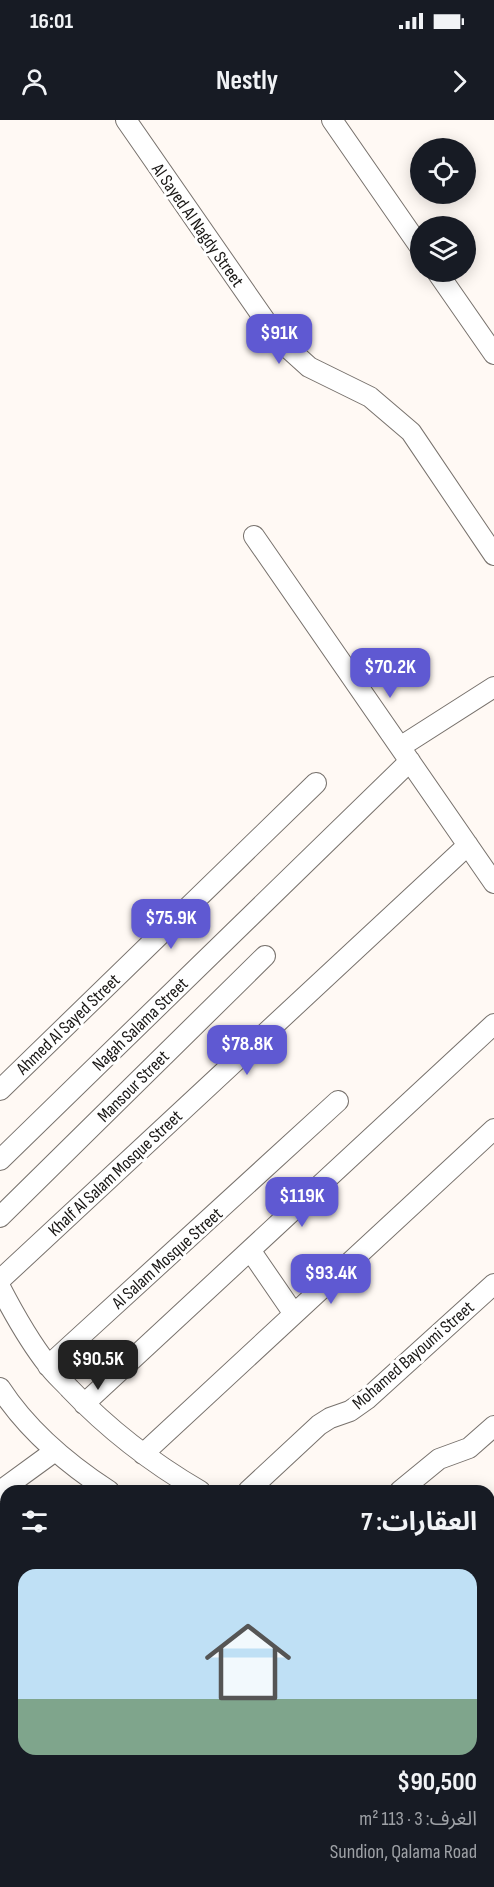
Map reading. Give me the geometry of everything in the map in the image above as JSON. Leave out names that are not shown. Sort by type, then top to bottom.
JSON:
[{"type":"street","name":"Al Sayed Al Nagdy Street","points":[[126,120],[278,339],[309,367],[370,397],[411,432],[494,555]]},
{"type":"street","points":[[332,120],[410,233]]},
{"type":"street","points":[[444,282],[494,354]]},
{"type":"street","points":[[254,536],[468,845],[488,862],[494,883]]},
{"type":"street","name":"Nagah Salama Street","points":[[0,1160],[405,754],[494,687]]},
{"type":"street","name":"Ahmed Al Sayed Street","points":[[0,1090],[316,783]]},
{"type":"street","name":"Khalf Al Salam Mosque Street","points":[[0,1280],[468,845]]},
{"type":"street","name":"Mansour Street","points":[[0,1217],[265,956]]},
{"type":"street","points":[[84,1404],[494,1024]]},
{"type":"street","name":"Al Salam Mosque Street","points":[[48,1366],[338,1101]]},
{"type":"street","points":[[143,1454],[494,1129]]},
{"type":"street","points":[[250,1250],[294,1314]]},
{"type":"street","name":"Mohamed Bayoumi Street","points":[[254,1485],[319,1425],[330,1418],[350,1411],[367,1399],[494,1284]]},
{"type":"street","points":[[0,1287],[48,1366],[84,1404],[143,1454],[191,1485]]},
{"type":"street","points":[[0,1388],[20,1416],[55,1451],[100,1485]]},
{"type":"street","points":[[407,1485],[439,1459],[469,1448],[494,1426]]},
{"type":"street","points":[[8,1485],[55,1451]]}]
